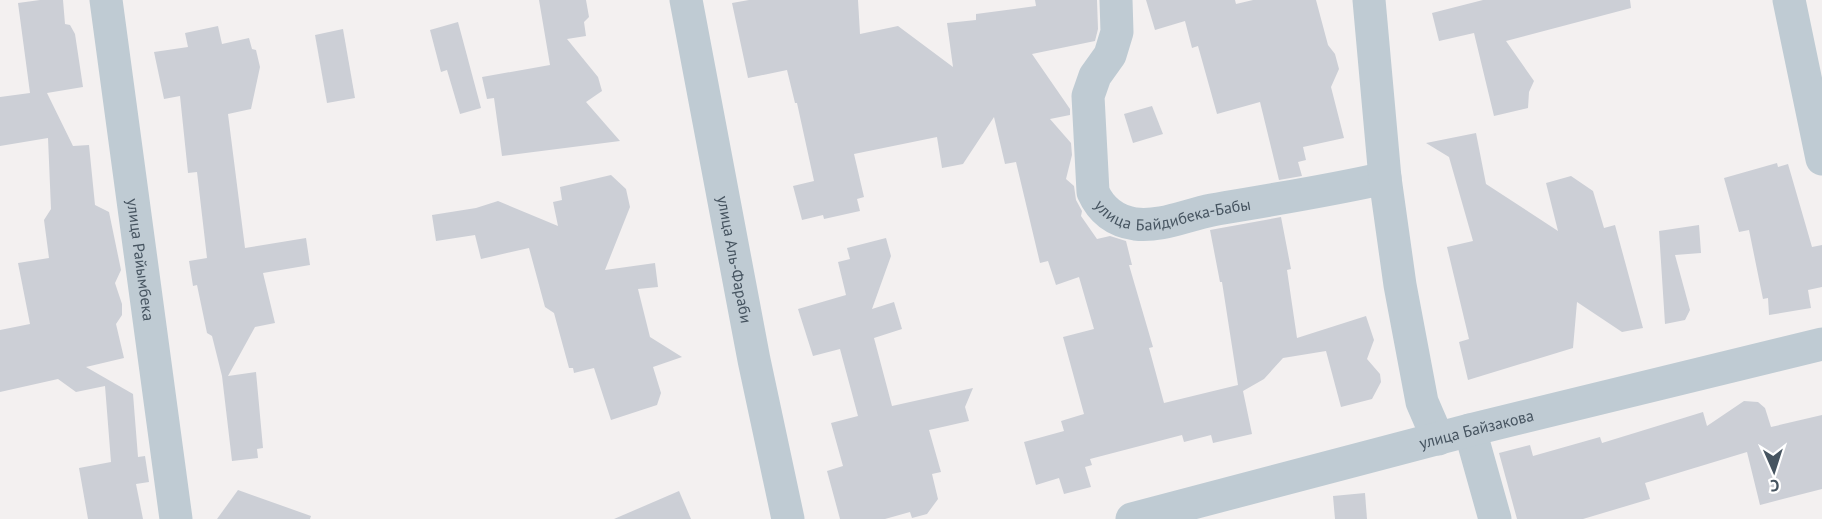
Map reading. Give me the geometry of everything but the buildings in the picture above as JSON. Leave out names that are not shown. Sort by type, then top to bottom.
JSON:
[{"type":"street","name":"улица Райымбека","points":[[106,0],[176,519]]},
{"type":"street","name":"улица Аль-Фараби","points":[[686,0],[754,360],[789,519]]},
{"type":"street","name":"улица Байдибека-Бабы","points":[[1116,0],[1116,32],[1110,55],[1095,76],[1088,96],[1093,192],[1103,209],[1118,219],[1146,225],[1164,223],[1208,211],[1385,178]]},
{"type":"street","points":[[1369,0],[1385,178],[1400,285],[1422,402],[1438,439]]},
{"type":"street","points":[[1789,0],[1822,159]]},
{"type":"street","name":"улица Байзакова","points":[[1132,519],[1213,509],[1470,430],[1822,344]]},
{"type":"street","points":[[1470,430],[1495,519]]}]
